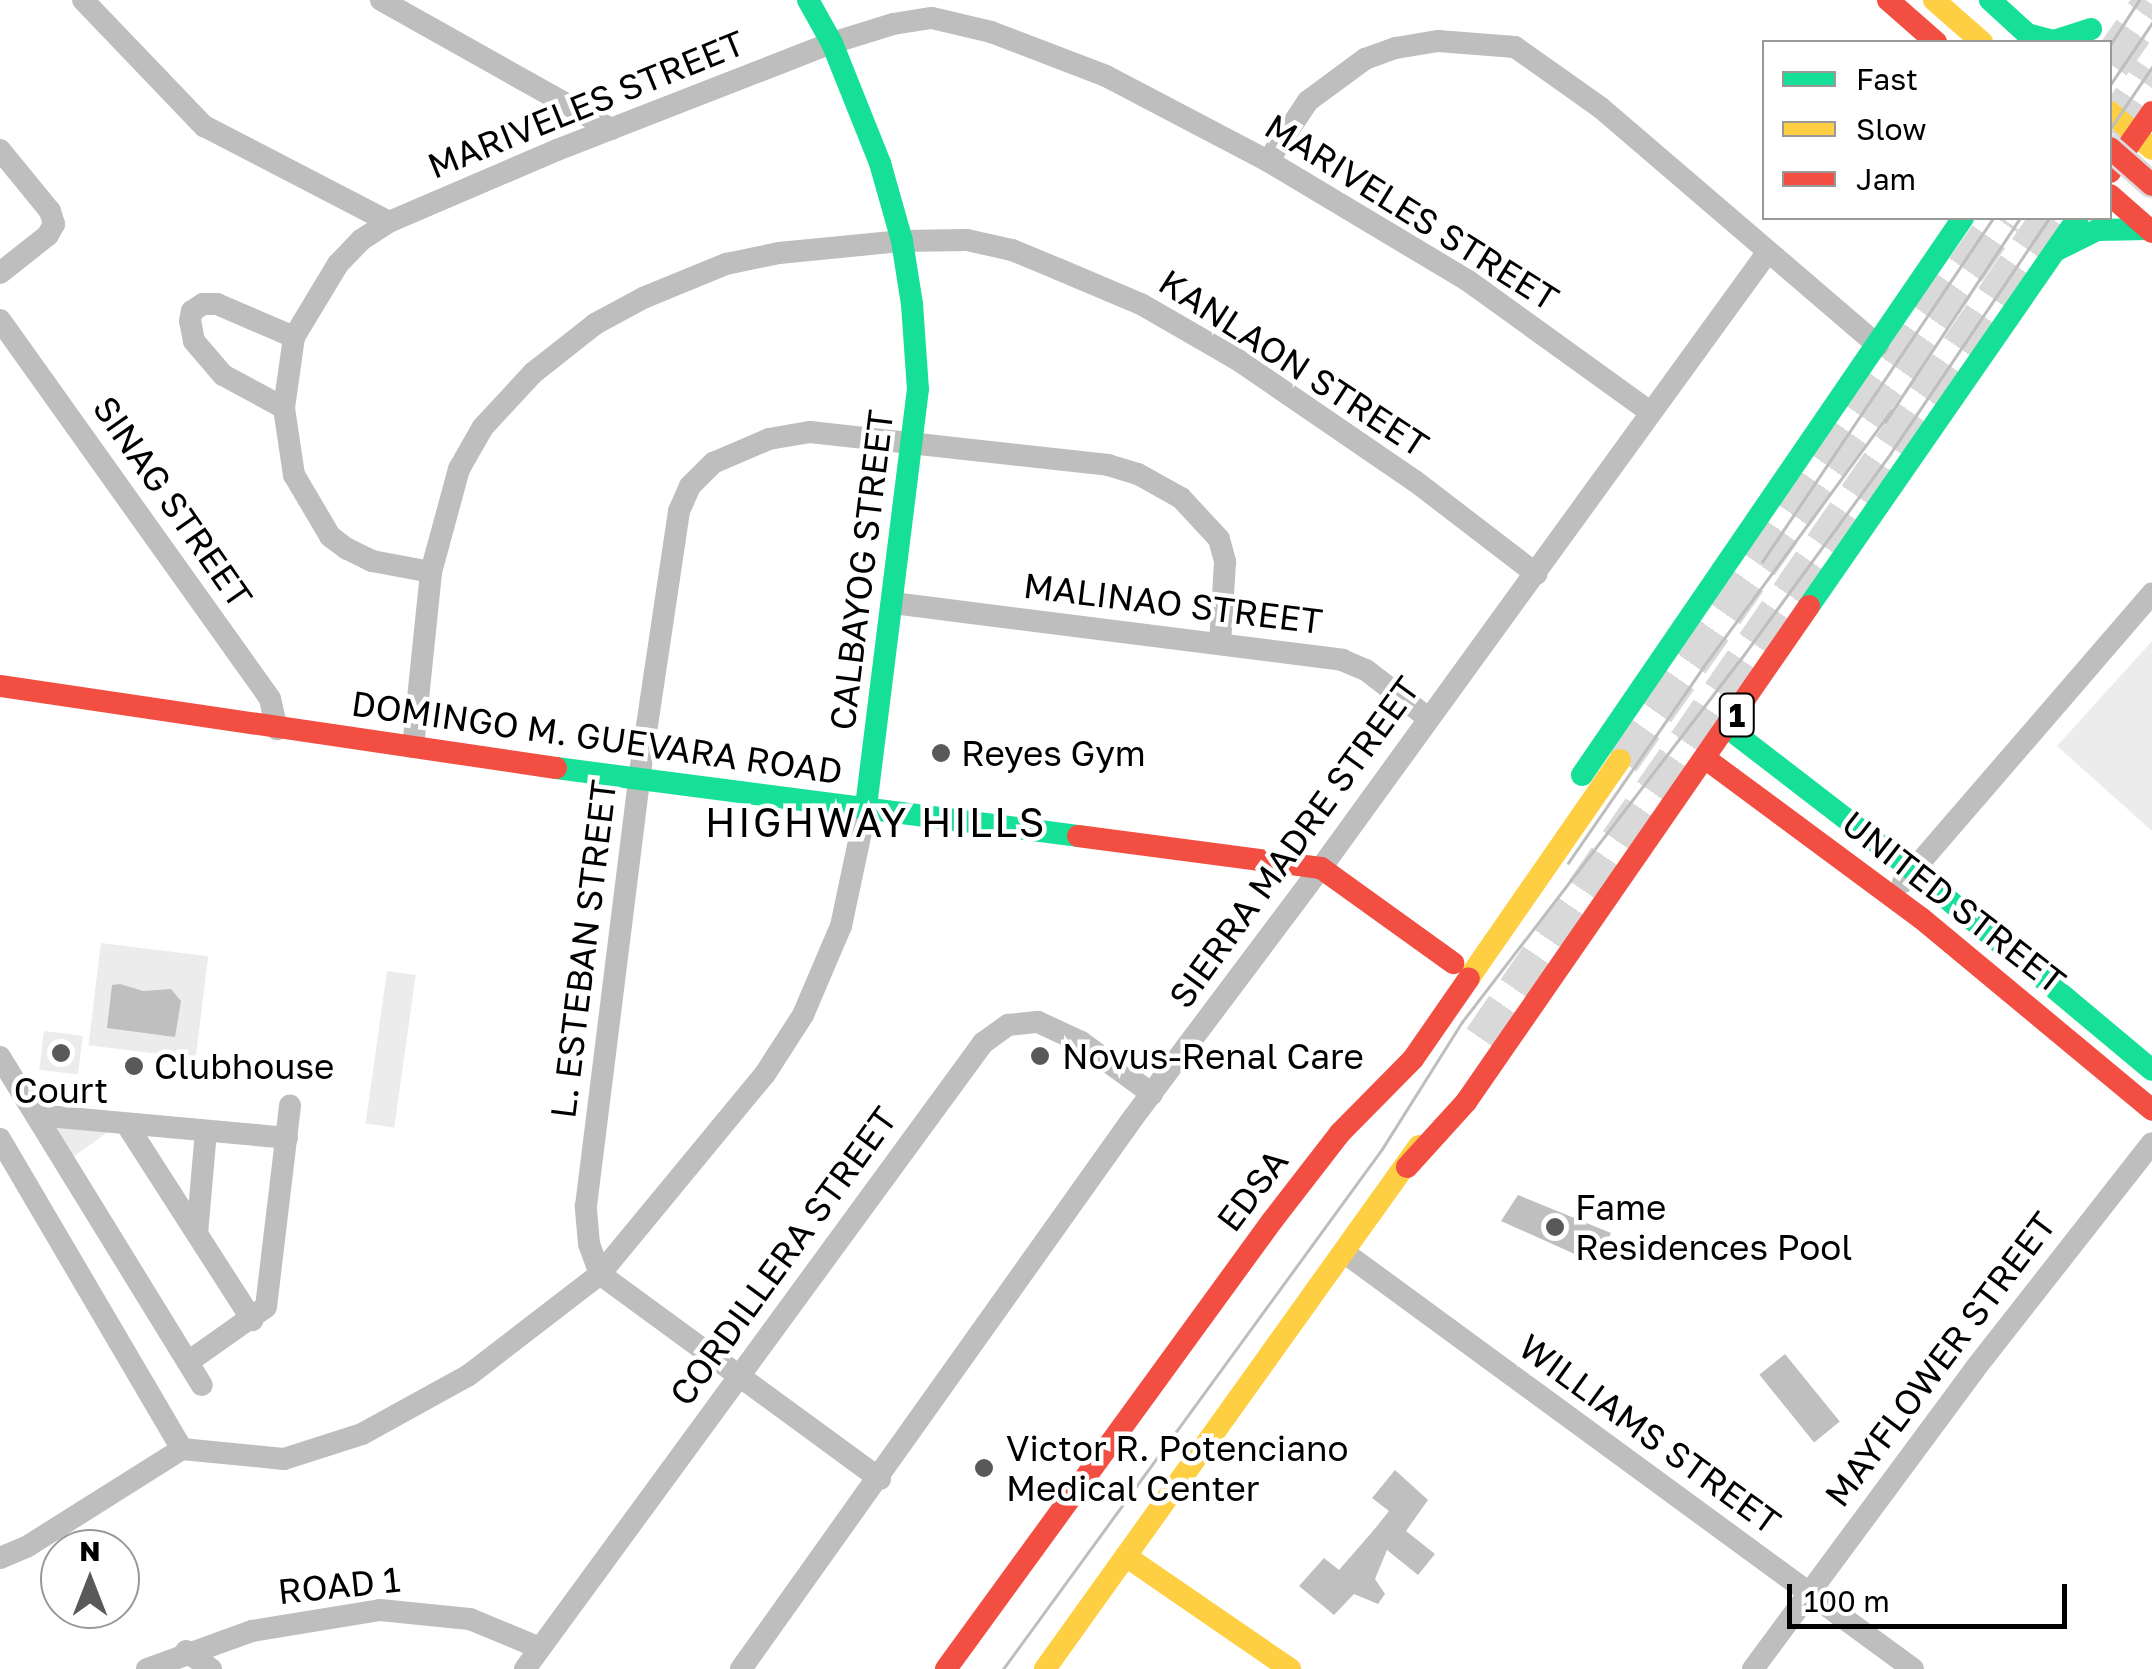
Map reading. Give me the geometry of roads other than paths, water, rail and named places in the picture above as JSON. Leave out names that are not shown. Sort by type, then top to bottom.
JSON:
[{"type":"main road","name":"CALBAYOG STREET","points":[[808,0],[832,43],[880,163],[902,241],[918,389],[866,808]]},
{"type":"main road","points":[[1888,0],[1934,40]]},
{"type":"main road","points":[[1904,0],[1950,40]]},
{"type":"main road","points":[[1937,0],[1984,40]]},
{"type":"main road","points":[[1990,0],[2031,38],[2054,40],[2091,29]]},
{"type":"main road","points":[[2112,162],[2144,142],[2152,112]]},
{"type":"main road","points":[[2112,114],[2144,142]]},
{"type":"main road","points":[[2112,134],[2144,142]]},
{"type":"main road","points":[[2112,164],[2152,188]]},
{"type":"main road","points":[[2112,165],[2151,226]]},
{"type":"main road","points":[[2112,196],[2151,226]]},
{"type":"main road","points":[[1340,1133],[1393,1047],[1962,220]]},
{"type":"main road","name":"1","points":[[1407,1167],[1466,1102],[2077,220]]},
{"type":"main road","points":[[2054,252],[2097,230],[2151,226]]},
{"type":"main road","name":"DOMINGO M. GUEVARA ROAD","points":[[0,686],[639,779],[1322,868],[1452,963]]},
{"type":"main road","name":"UNITED STREET","points":[[1728,728],[1914,870],[2152,1070]]},
{"type":"main road","points":[[1732,777],[1753,746]]},
{"type":"main road","name":"UNITED STREET","points":[[1706,759],[1891,895],[2036,1009],[2152,1110]]},
{"type":"main road","name":"EDSA","points":[[946,1669],[1340,1133],[1413,1059],[1620,760]]},
{"type":"main road","name":"1","points":[[1044,1669],[1407,1167],[1483,1040]]},
{"type":"main road","points":[[1127,1558],[1290,1669]]},
{"type":"street","points":[[83,0],[204,126],[389,222]]},
{"type":"street","points":[[380,0],[611,129]]},
{"type":"street","name":"MARIVELES STREET","points":[[431,572],[372,561],[330,536],[294,475],[284,408],[294,336],[338,264],[361,240],[389,222],[557,150],[832,43],[893,24],[932,18],[960,22],[1106,76],[1268,161],[1467,280],[1650,412]]},
{"type":"street","points":[[1268,161],[1308,101],[1364,60],[1396,48],[1438,41],[1498,44],[1538,59],[1602,108],[1878,345]]},
{"type":"street","points":[[557,150],[573,107]]},
{"type":"street","points":[[0,150],[50,211],[54,224],[48,236],[0,274]]},
{"type":"street","name":"KANLAON STREET","points":[[413,746],[431,572],[460,469],[483,427],[533,373],[595,324],[642,298],[726,264],[779,253],[902,241],[968,240],[1012,250],[1141,304],[1238,360],[1330,421],[1536,574]]},
{"type":"street","name":"SIERRA MADRE STREET","points":[[741,1669],[1152,1094],[1322,868],[1768,254]]},
{"type":"street","points":[[284,408],[223,375],[194,341],[190,321],[192,311],[203,304],[218,304],[294,336]]},
{"type":"street","name":"SINAG STREET","points":[[0,320],[270,699],[276,729]]},
{"type":"street","name":"L. ESTEBAN STREET","points":[[600,1274],[585,1226],[586,1206],[639,779],[680,512],[690,486],[714,462],[769,439],[810,432],[1108,465],[1138,474],[1181,498],[1219,539],[1225,562],[1220,644]]},
{"type":"street","points":[[1891,895],[2152,594]]},
{"type":"street","name":"MALINAO STREET","points":[[893,603],[1342,660],[1366,670],[1428,718]]},
{"type":"street","name":"CALBAYOG STREET","points":[[182,1449],[284,1459],[362,1434],[469,1375],[600,1274],[765,1074],[803,1015],[841,926],[866,808]]},
{"type":"street","name":"CORDILLERA STREET","points":[[525,1669],[983,1043],[1008,1025],[1038,1022],[1081,1042],[1152,1094]]},
{"type":"street","points":[[0,1057],[202,1385]]},
{"type":"street","points":[[188,1362],[252,1320],[266,1306],[290,1105]]},
{"type":"street","points":[[36,1115],[287,1138]]},
{"type":"street","points":[[127,1125],[252,1320]]},
{"type":"street","points":[[197,1234],[206,1131]]},
{"type":"street","points":[[0,1140],[182,1449],[28,1546],[0,1558]]},
{"type":"street","name":"MAYFLOWER STREET","points":[[1753,1669],[2062,1255],[2152,1143]]},
{"type":"street","name":"WILLIAMS STREET","points":[[1345,1253],[1913,1669]]},
{"type":"street","points":[[600,1274],[880,1479]]},
{"type":"street","name":"ROAD 1","points":[[147,1669],[186,1651],[285,1624],[380,1610],[470,1619],[540,1648]]},
{"type":"street","points":[[186,1651],[211,1669]]},
{"type":"tunnel","points":[[2112,61],[2152,4]]},
{"type":"tunnel","points":[[2112,129],[2152,71]]},
{"type":"tunnel","points":[[1620,760],[2001,220]]},
{"type":"tunnel","points":[[1483,1040],[2050,220]]},
{"type":"tram line","points":[[2112,42],[2139,0]]},
{"type":"tram line","points":[[2112,82],[2152,23]]},
{"type":"tram line","points":[[2112,126],[2152,67]]},
{"type":"tram line","points":[[1762,562],[1992,220]]},
{"type":"tram line","points":[[1885,422],[2019,220]]},
{"type":"tram line","points":[[1003,1669],[1382,1149],[1462,1022],[1740,660],[1890,454],[2048,220]]},
{"type":"tram line","points":[[1568,863],[1703,667],[1891,411]]},
{"type":"place","name":"Reyes Gym","points":[[941,753]]},
{"type":"place","name":"Court","points":[[61,1053]]},
{"type":"place","name":"Novus-Renal Care","points":[[1040,1056]]},
{"type":"place","name":"Clubhouse","points":[[134,1066]]},
{"type":"place","name":"Fame Residences Pool","points":[[1555,1227]]},
{"type":"place","name":"Victor R. Potenciano Medical Center","points":[[984,1468]]},
{"type":"district","name":"HIGHWAY HILLS","points":[[876,822]]}]
